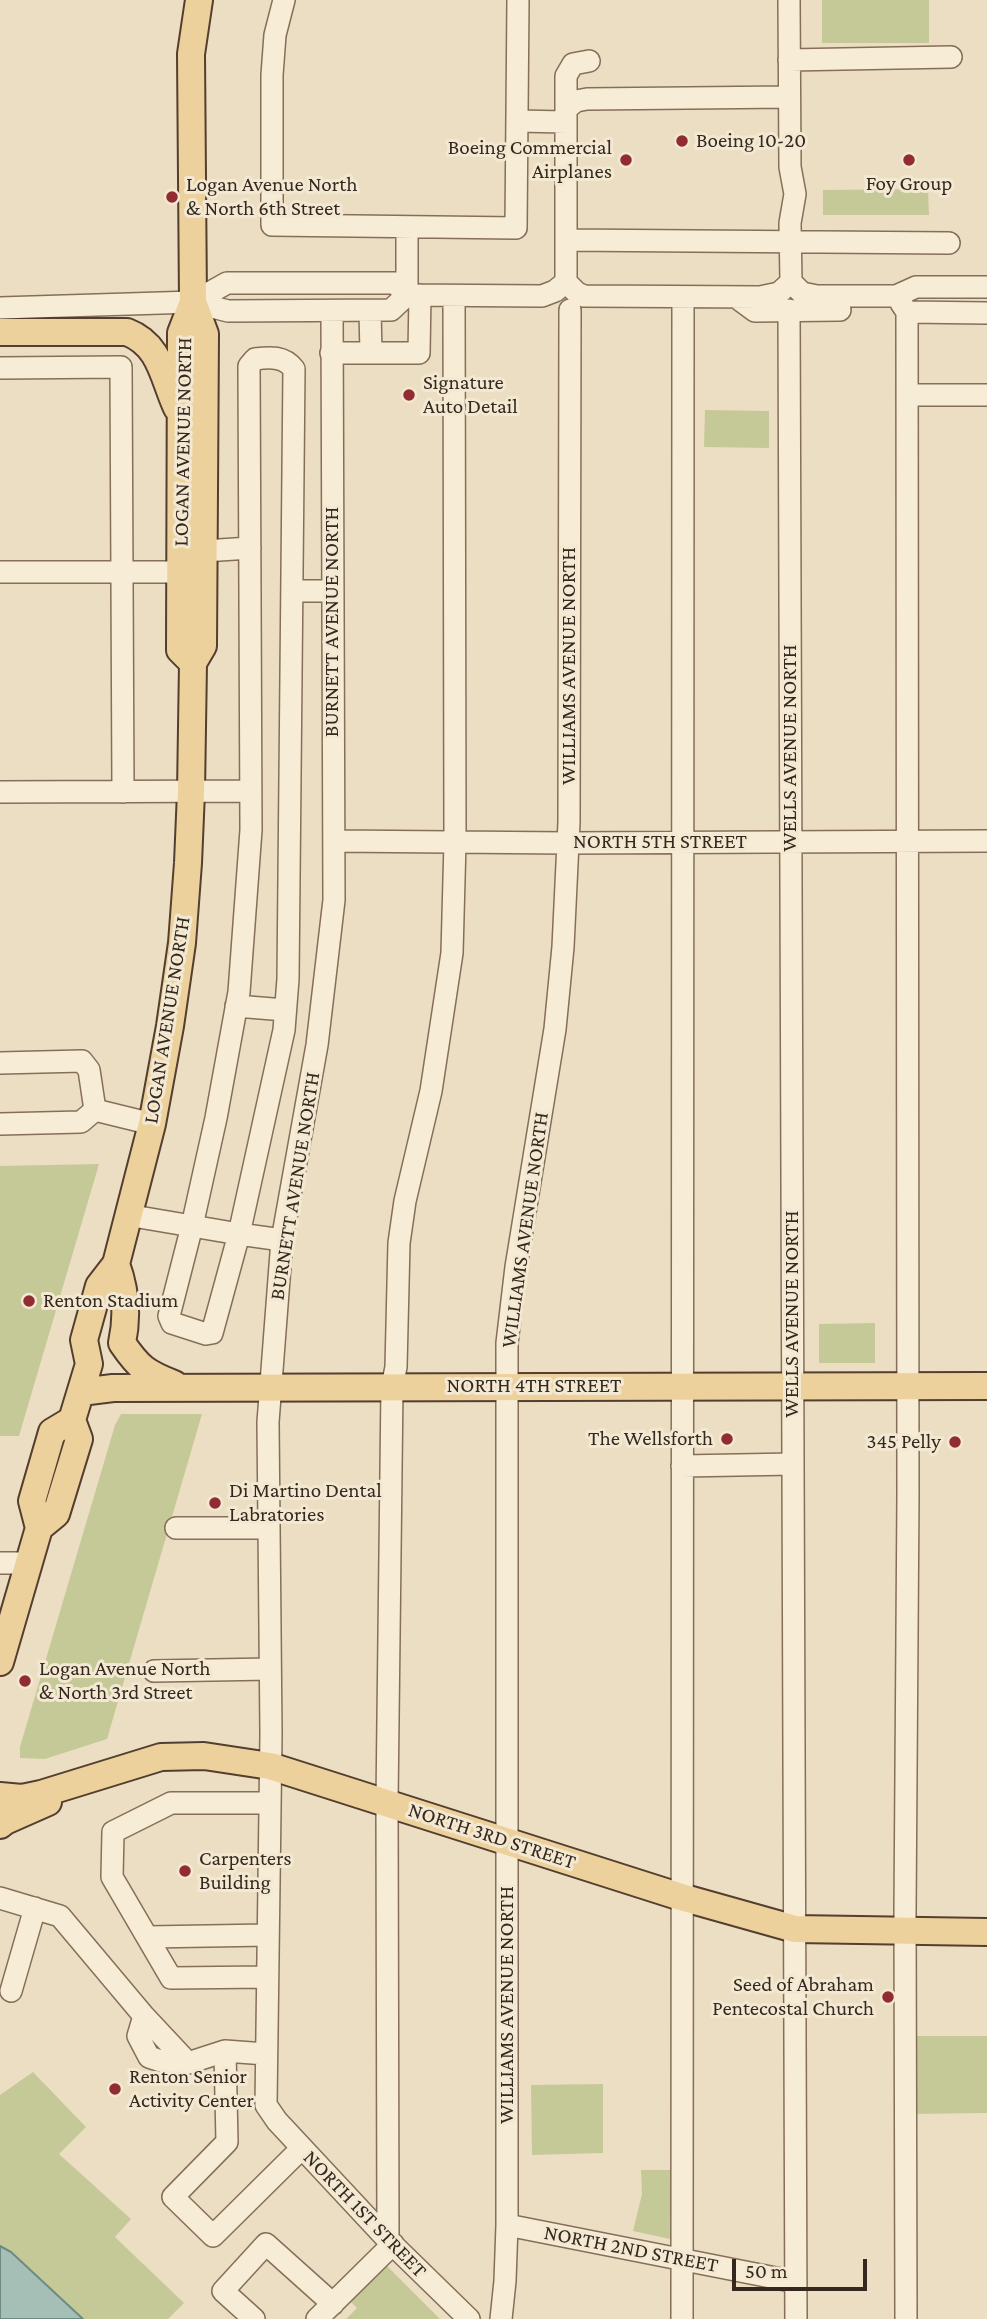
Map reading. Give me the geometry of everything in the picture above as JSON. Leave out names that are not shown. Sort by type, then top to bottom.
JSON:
[{"type":"main road","name":"LOGAN AVENUE NORTH","points":[[0,1662],[39,1528],[32,1501],[52,1432],[72,1420],[89,1364],[109,1346],[127,1215],[152,1124],[182,943],[191,792],[193,663],[203,646],[205,334],[193,302],[191,54],[199,0]]},
{"type":"main road","name":"LOGAN AVENUE NORTH","points":[[193,302],[181,333],[180,650],[193,663]]},
{"type":"main road","points":[[0,332],[127,332],[139,337],[152,348],[181,418]]},
{"type":"main road","points":[[120,1277],[127,1322],[122,1343],[133,1359],[149,1374],[182,1388]]},
{"type":"main road","name":"NORTH 4TH STREET","points":[[81,1392],[113,1388],[507,1385],[987,1386]]},
{"type":"main road","name":"NORTH 3RD STREET","points":[[0,1796],[32,1796],[161,1757],[204,1756],[270,1766],[507,1843],[795,1929],[987,1932]]},
{"type":"main road","points":[[0,1825],[112,1773]]},
{"type":"street","points":[[284,0],[275,35],[272,75],[272,225],[516,228],[518,0]]},
{"type":"street","points":[[789,0],[790,167],[785,194],[790,232],[790,282]]},
{"type":"street","points":[[789,60],[951,58]]},
{"type":"street","points":[[566,282],[566,76],[568,68],[573,64],[589,61]]},
{"type":"street","points":[[517,121],[566,115],[576,102],[630,92],[738,92],[789,97]]},
{"type":"street","points":[[331,353],[419,353],[407,227]]},
{"type":"street","points":[[566,240],[790,232],[949,243]]},
{"type":"street","points":[[503,296],[517,310],[624,309],[648,297],[735,297],[755,282],[847,282],[869,296],[901,304],[987,313]]},
{"type":"street","points":[[193,302],[227,283],[395,283],[413,295],[454,296],[503,296],[525,283],[624,283],[648,297]]},
{"type":"street","points":[[906,2319],[907,395],[901,304],[916,287],[987,287]]},
{"type":"street","points":[[0,308],[193,302],[228,311],[370,311],[391,310],[413,295]]},
{"type":"street","points":[[254,2319],[223,2291],[266,2244],[325,2311],[391,2242],[387,1802],[392,1387],[396,1367],[400,1243],[405,1201],[432,1091],[452,953],[455,842],[454,296]]},
{"type":"street","points":[[735,297],[755,312],[841,310],[869,296]]},
{"type":"street","points":[[682,2319],[683,297]]},
{"type":"street","name":"WILLIAMS AVENUE NORTH","points":[[500,2319],[505,2281],[507,2225],[507,1385],[510,1306],[555,1029],[563,947],[567,843],[570,310]]},
{"type":"street","name":"WELLS AVENUE NORTH","points":[[789,310],[796,2319]]},
{"type":"street","name":"BURNETT AVENUE NORTH","points":[[266,2105],[270,1803],[268,1422],[282,1240],[317,1045],[332,922],[332,311]]},
{"type":"street","points":[[370,311],[371,353]]},
{"type":"street","points":[[419,340],[453,340]]},
{"type":"street","points":[[278,358],[289,363],[294,369],[292,591],[288,979],[284,1030],[239,1234],[212,1333],[206,1334],[172,1323],[169,1316],[216,1118],[236,1006],[251,830],[249,366],[256,359],[278,358]]},
{"type":"street","points":[[0,368],[121,367],[124,792]]},
{"type":"street","points":[[907,395],[987,395]]},
{"type":"street","points":[[204,551],[250,548]]},
{"type":"street","points":[[0,572],[181,572]]},
{"type":"street","points":[[292,591],[331,591]]},
{"type":"street","points":[[0,792],[250,791]]},
{"type":"street","name":"NORTH 5TH STREET","points":[[334,841],[987,841]]},
{"type":"street","points":[[236,1006],[285,1010]]},
{"type":"street","points":[[0,1063],[82,1061],[89,1070],[95,1110]]},
{"type":"street","points":[[95,1110],[152,1124]]},
{"type":"street","points":[[0,1124],[81,1122],[95,1110]]},
{"type":"street","points":[[127,1215],[282,1240]]},
{"type":"street","points":[[682,1466],[793,1464]]},
{"type":"street","points":[[176,1528],[269,1528]]},
{"type":"street","points":[[0,1563],[28,1563]]},
{"type":"street","points":[[154,1671],[270,1669]]},
{"type":"street","points":[[267,1977],[172,1978],[112,1877],[113,1832],[171,1803],[270,1803]]},
{"type":"street","points":[[0,1898],[60,1916],[188,2063],[225,2051],[266,2054]]},
{"type":"street","points":[[11,1991],[35,1908]]},
{"type":"street","points":[[148,1937],[268,1935]]},
{"type":"street","points":[[225,2051],[227,2142],[173,2197],[213,2236],[302,2148]]},
{"type":"street","name":"NORTH 1ST STREET","points":[[266,2105],[277,2121],[391,2242],[469,2319]]},
{"type":"street","name":"NORTH 2ND STREET","points":[[507,2225],[796,2282]]},
{"type":"green space","points":[[822,0],[929,0],[929,43],[822,43]]},
{"type":"green space","points":[[928,189],[929,215],[823,215],[823,190]]},
{"type":"green space","points":[[705,410],[769,411],[769,448],[704,447]]},
{"type":"green space","name":"Renton Stadium","points":[[99,1164],[19,1436],[0,1436],[0,1166]]},
{"type":"green space","points":[[875,1323],[875,1363],[819,1363],[819,1324]]},
{"type":"green space","points":[[121,1414],[202,1414],[107,1739],[45,1759],[20,1758],[20,1747],[115,1425]]},
{"type":"green space","points":[[911,2036],[987,2036],[987,2113],[911,2114]]},
{"type":"green space","points":[[33,2072],[86,2127],[59,2154],[131,2219],[115,2237],[184,2303],[168,2319],[83,2319],[11,2252],[0,2246],[0,2095]]},
{"type":"green space","points":[[603,2084],[603,2153],[532,2155],[531,2085]]},
{"type":"green space","points":[[641,2170],[672,2170],[675,2240],[633,2231],[642,2194]]},
{"type":"green space","points":[[385,2264],[440,2319],[346,2319],[357,2308],[349,2300]]},
{"type":"water","points":[[0,2246],[11,2252],[83,2319],[0,2319]]},
{"type":"place","name":"Boeing 10-20","points":[[682,141]]},
{"type":"place","name":"Boeing Commercial Airplanes","points":[[626,160]]},
{"type":"place","name":"Foy Group","points":[[909,160]]},
{"type":"place","name":"Logan Avenue North & North 6th Street","points":[[172,197]]},
{"type":"place","name":"Signature Auto Detail","points":[[409,395]]},
{"type":"place","name":"Renton Stadium","points":[[29,1301]]},
{"type":"place","name":"The Wellsforth","points":[[727,1439]]},
{"type":"place","name":"345 Pelly","points":[[955,1442]]},
{"type":"place","name":"Di Martino Dental Labratories","points":[[215,1503]]},
{"type":"place","name":"Logan Avenue North & North 3rd Street","points":[[25,1681]]},
{"type":"place","name":"Carpenters Building","points":[[185,1871]]},
{"type":"place","name":"Seed of Abraham Pentecostal Church","points":[[888,1997]]},
{"type":"place","name":"Renton Senior Activity Center","points":[[115,2089]]}]
